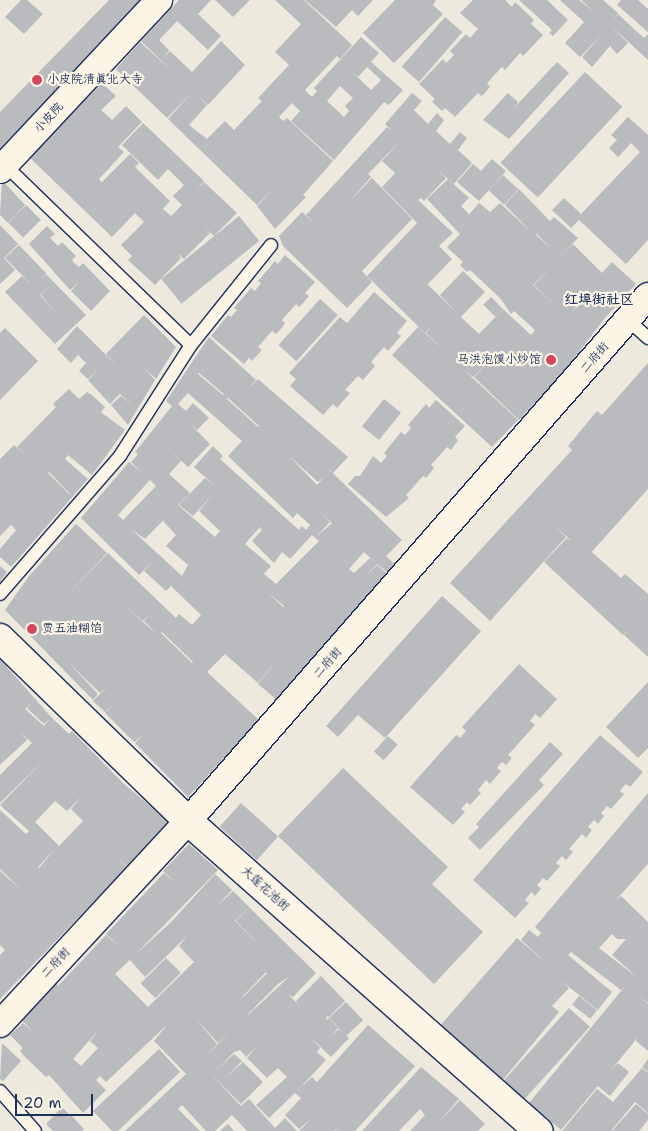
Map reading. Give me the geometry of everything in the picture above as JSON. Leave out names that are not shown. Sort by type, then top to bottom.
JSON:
[{"type":"street","name":"小皮院","points":[[2,167],[160,0]]},
{"type":"street","name":"二府街","points":[[0,1024],[188,822],[648,296]]},
{"type":"street","name":"大莲花池街","points":[[0,638],[188,822],[538,1131]]},
{"type":"lane","points":[[2,167],[191,345]]},
{"type":"lane","points":[[0,594],[120,456],[191,345],[271,245]]},
{"type":"lane","points":[[628,320],[648,338]]},
{"type":"lane","points":[[0,1091],[35,1131]]},
{"type":"building","points":[[21,0],[27,0],[43,14],[24,34],[5,17]]},
{"type":"building","points":[[109,0],[150,0],[0,159],[0,112]]},
{"type":"building","points":[[179,0],[211,0],[198,14],[221,36],[208,50],[177,21],[159,40],[169,50],[164,57],[170,51],[192,72],[221,41],[245,65],[208,105],[197,95],[207,105],[189,125],[207,139],[225,121],[234,130],[262,101],[258,98],[289,65],[275,52],[301,24],[275,0],[304,0],[352,45],[340,59],[337,56],[305,90],[312,97],[317,91],[314,88],[361,37],[379,53],[371,62],[403,90],[389,105],[384,102],[334,160],[291,121],[300,111],[292,103],[279,117],[283,121],[287,118],[333,161],[303,195],[306,197],[275,229],[257,206],[278,184],[257,205],[168,119],[193,91],[167,118],[116,69],[140,42],[174,73],[141,41]],"holes":[[[367,67],[381,80],[371,90],[352,72],[358,77]],[[340,86],[353,98],[345,106],[349,111],[344,117],[327,101]]]},
{"type":"building","points":[[215,0],[250,0],[233,17]]},
{"type":"building","points":[[305,0],[373,0],[358,16],[352,10],[336,27]]},
{"type":"building","points":[[395,0],[436,0],[433,5],[443,14],[394,63],[363,33]]},
{"type":"building","points":[[473,0],[505,0],[512,7],[515,2],[534,20],[531,24],[543,35],[523,56],[520,53],[505,70],[502,67],[487,83],[490,87],[482,96],[478,93],[455,117],[445,108],[442,111],[432,102],[435,99],[419,84],[443,59],[446,63],[454,55],[450,51],[466,34],[470,38],[478,29],[460,13]]},
{"type":"building","points":[[519,0],[547,0],[568,20],[553,36],[549,33],[552,30]]},
{"type":"building","points":[[560,0],[579,0],[595,13],[581,0],[603,0],[618,13],[613,20],[618,14],[644,38],[648,34],[648,60],[609,24],[628,43],[617,54],[610,46],[592,67],[582,57],[602,34],[580,57],[565,43],[584,22]]},
{"type":"building","points":[[621,0],[638,0],[648,9],[648,32],[617,5]]},
{"type":"building","points":[[445,17],[462,32],[419,82],[402,67]]},
{"type":"building","points":[[557,62],[569,73],[509,139],[483,120],[508,93],[518,102],[514,108]]},
{"type":"building","points":[[585,72],[622,107],[538,197],[500,163]]},
{"type":"building","points":[[102,83],[116,96],[101,110],[112,120],[126,106],[142,122],[118,147],[124,152],[99,179],[102,182],[130,154],[139,163],[135,167],[170,201],[163,209],[171,216],[182,205],[173,196],[184,185],[168,169],[158,180],[122,145],[143,123],[204,181],[195,191],[204,182],[237,213],[214,236],[202,225],[210,233],[184,259],[177,253],[181,258],[155,285],[128,260],[132,256],[121,245],[144,222],[135,213],[112,237],[27,155]]},
{"type":"building","points":[[412,93],[422,101],[414,110],[428,124],[437,113],[444,120],[436,131],[450,144],[460,132],[467,138],[458,150],[472,163],[454,184],[434,167],[446,178],[424,201],[421,198],[418,200],[453,233],[439,246],[452,259],[428,284],[426,283],[457,313],[440,295],[463,271],[485,292],[461,317],[479,334],[503,309],[531,335],[535,330],[514,311],[511,314],[500,298],[470,270],[467,272],[460,265],[463,262],[447,247],[460,234],[427,199],[448,179],[469,198],[461,206],[469,214],[466,218],[479,203],[490,212],[500,203],[532,233],[505,205],[519,189],[550,221],[554,217],[578,238],[560,257],[573,244],[602,273],[612,262],[636,284],[605,318],[545,396],[543,394],[519,420],[474,377],[492,358],[473,377],[464,370],[518,420],[492,447],[392,355],[418,327],[445,351],[426,333],[433,325],[425,333],[367,276],[417,223],[382,187],[395,173],[382,161],[402,139],[368,174],[371,177],[346,205],[372,178],[412,219],[362,271],[372,282],[347,308],[283,246],[279,236],[302,212],[318,227],[306,215],[387,127],[393,131],[385,124]],"holes":[[[554,264],[534,285],[556,307],[533,285]],[[571,291],[582,301],[589,295],[571,313],[576,307],[565,297]]]},
{"type":"building","points":[[628,117],[648,135],[648,240],[626,264],[579,220],[571,228],[552,210],[564,198],[581,214],[640,152],[631,143],[618,157],[609,148],[617,140],[611,135]]},
{"type":"building","points":[[492,159],[506,171],[479,201],[457,182],[473,164],[481,171]]},
{"type":"building","points":[[503,175],[518,189],[504,205],[489,190]]},
{"type":"building","points":[[2,180],[25,205],[8,223],[0,215]]},
{"type":"building","points":[[26,205],[41,220],[23,238],[8,223]]},
{"type":"building","points":[[239,216],[259,241],[181,304],[161,279]]},
{"type":"building","points":[[0,225],[18,244],[4,258],[15,270],[0,284]]},
{"type":"building","points":[[47,226],[55,234],[50,238],[58,246],[62,242],[76,256],[72,260],[74,263],[79,267],[83,263],[110,291],[91,311],[71,291],[79,282],[70,290],[29,244]]},
{"type":"building","points":[[19,245],[46,273],[40,279],[46,274],[86,315],[55,344],[5,292],[22,276],[33,286],[5,258]]},
{"type":"building","points":[[285,255],[315,282],[305,293],[309,296],[304,302],[299,307],[296,304],[282,320],[285,323],[281,329],[276,334],[272,331],[258,347],[262,350],[252,361],[249,358],[244,364],[211,336],[228,315],[231,317],[237,310],[234,308],[251,288],[255,291],[261,283],[258,281],[275,261],[278,264]]},
{"type":"building","points":[[374,292],[407,321],[397,333],[401,336],[388,351],[384,347],[371,362],[375,366],[363,380],[358,376],[345,390],[350,393],[337,408],[333,404],[323,415],[290,386],[296,379],[289,373],[340,317],[347,323]]},
{"type":"building","points":[[491,297],[503,309],[495,317],[483,305]]},
{"type":"building","points":[[320,299],[338,315],[296,361],[279,345]]},
{"type":"building","points":[[144,315],[176,347],[156,379],[144,368],[155,380],[128,425],[111,405],[121,396],[134,406],[120,394],[110,404],[88,380],[99,369],[88,379],[79,371],[86,363],[78,355],[71,363],[57,349],[77,326],[119,368],[106,354]]},
{"type":"building","points":[[5,328],[38,361],[0,400],[0,333]]},
{"type":"building","points":[[209,337],[256,380],[247,390],[258,379],[348,457],[333,473],[313,454],[402,540],[386,556],[401,570],[394,578],[377,564],[362,580],[377,565],[391,577],[278,701],[258,684],[280,656],[258,683],[225,654],[207,672],[259,720],[188,797],[135,743],[143,735],[134,742],[105,713],[114,704],[105,712],[93,701],[109,685],[100,693],[68,662],[98,694],[93,700],[5,610],[29,576],[76,524],[107,553],[60,603],[108,553],[176,618],[179,614],[192,625],[201,615],[171,586],[166,591],[144,571],[154,560],[139,575],[81,518],[129,462],[142,473],[131,462],[138,454],[135,452],[172,406],[166,401]],"holes":[[[199,373],[224,394],[223,395]],[[188,393],[242,441],[228,456],[293,518],[297,513],[310,525],[306,530],[302,526],[299,530],[220,459],[223,456],[213,446],[194,467],[214,485],[205,478],[179,505],[193,516],[214,493],[199,511],[220,531],[215,537],[178,505],[190,493],[169,474],[181,461],[155,437],[188,467],[210,444],[189,423],[197,430],[209,418],[193,403],[186,411],[178,404]],[[228,398],[259,426],[258,427]],[[289,456],[318,482],[324,477],[317,485]],[[150,480],[156,486],[123,520],[118,515]],[[172,511],[163,521],[176,535],[166,546],[188,565],[182,576],[131,529],[145,539]],[[319,511],[332,523],[315,538],[330,522]],[[260,527],[262,530],[252,541],[274,563],[282,552],[290,559],[312,535],[319,541],[276,584],[264,574],[271,566],[245,544]],[[364,552],[375,562],[370,558],[354,573],[349,569]],[[124,605],[143,621],[151,613],[144,621],[159,636]],[[161,633],[193,662],[192,663]]]},
{"type":"building","points":[[648,363],[648,489],[588,556],[592,552],[621,578],[625,574],[648,594],[648,657],[624,635],[630,628],[623,635],[544,562],[567,538],[572,541],[549,522],[566,537],[490,621],[450,583],[572,450],[568,446],[597,411],[602,415]]},
{"type":"building","points":[[69,389],[79,399],[87,392],[105,407],[101,412],[125,430],[92,475],[68,455],[65,459],[88,479],[11,567],[0,557],[0,549],[16,530],[11,525],[0,536],[0,459],[14,445],[45,470],[17,447],[56,407],[53,404]],"holes":[[[49,472],[70,495],[48,473]]]},
{"type":"building","points":[[384,399],[401,413],[379,440],[362,426]]},
{"type":"building","points":[[436,400],[465,426],[455,437],[458,440],[451,450],[447,447],[431,465],[434,468],[426,478],[423,476],[406,495],[409,498],[386,517],[348,484],[355,476],[360,476],[373,456],[381,463],[387,456],[384,453],[401,432],[405,435],[411,428],[408,425],[426,404],[429,408]]},
{"type":"building","points":[[0,566],[7,572],[0,582]]},
{"type":"building","points":[[442,596],[481,631],[385,738],[358,715],[338,737],[326,726]]},
{"type":"building","points":[[0,659],[52,718],[69,734],[72,731],[123,783],[169,822],[128,867],[114,855],[127,867],[0,999],[0,955],[5,950],[0,945],[0,871],[24,892],[0,869],[0,810],[26,834],[29,831],[0,805],[46,758],[0,803],[0,775],[32,743],[21,733],[27,740],[0,765]],"holes":[[[32,702],[27,708],[44,724],[50,719],[44,726],[25,709]],[[82,796],[71,809],[83,821],[59,846],[35,822],[55,801],[67,811]],[[56,848],[39,868],[38,867]]]},
{"type":"building","points":[[519,664],[557,699],[540,718],[535,714],[530,721],[535,725],[508,755],[512,758],[506,765],[502,762],[500,764],[497,768],[501,771],[490,784],[486,780],[478,790],[481,793],[470,805],[467,802],[461,809],[465,812],[453,825],[410,787],[456,735],[460,738],[466,731],[462,727]]},
{"type":"building","points":[[648,682],[648,748],[638,758],[606,727]]},
{"type":"building","points":[[600,735],[643,772],[630,787],[626,784],[623,787],[620,791],[624,794],[611,809],[607,806],[601,813],[604,816],[598,824],[594,820],[588,827],[592,830],[586,838],[582,834],[569,849],[573,852],[566,860],[562,856],[556,863],[560,866],[547,881],[543,878],[537,885],[541,889],[535,896],[531,892],[525,900],[529,903],[515,918],[473,880]]},
{"type":"building","points":[[388,736],[398,745],[384,760],[374,752]]},
{"type":"building","points":[[550,742],[563,754],[539,780],[544,785],[480,850],[468,838],[479,827],[476,824]]},
{"type":"building","points":[[343,768],[448,867],[432,884],[483,932],[434,984],[278,836]]},
{"type":"building","points":[[648,793],[648,864],[615,901],[621,896],[648,922],[648,1003],[638,995],[648,1004],[648,1051],[636,1041],[639,1036],[611,1070],[618,1063],[629,1072],[610,1096],[598,1086],[561,1130],[529,1103],[626,985],[621,990],[571,952],[568,955],[612,992],[598,1010],[560,980],[569,988],[552,1006],[559,1012],[502,1081],[478,1060],[486,1051],[477,1060],[439,1027],[517,938],[549,965],[521,940],[529,930],[538,937],[541,933],[548,939],[535,927]],"holes":[[[612,934],[617,939],[626,939],[612,955],[638,978],[599,948]]]},
{"type":"building","points":[[241,803],[278,836],[257,860],[220,827]]},
{"type":"building","points":[[189,844],[218,870],[134,956],[172,921],[215,874],[232,890],[215,908],[233,891],[316,973],[293,997],[288,994],[300,1006],[296,1001],[321,976],[345,1001],[329,1017],[327,1016],[326,1020],[329,1018],[338,1028],[330,1037],[339,1029],[349,1038],[331,1057],[309,1036],[320,1048],[317,1052],[326,1060],[299,1089],[312,1077],[317,1082],[368,1025],[415,1066],[355,1131],[335,1131],[340,1126],[334,1131],[299,1131],[311,1119],[299,1129],[285,1115],[301,1098],[295,1093],[269,1118],[256,1105],[287,1077],[278,1068],[267,1078],[247,1058],[257,1046],[246,1057],[240,1050],[234,1052],[217,1070],[234,1054],[242,1061],[225,1078],[243,1062],[263,1082],[241,1104],[209,1072],[241,1106],[249,1099],[275,1128],[285,1118],[297,1131],[247,1131],[232,1115],[215,1131],[206,1131],[182,1105],[178,1109],[200,1131],[125,1131],[186,1074],[154,1041],[167,1025],[106,1082],[100,1076],[96,1080],[106,1090],[83,1113],[49,1075],[46,1077],[20,1051],[23,1048],[10,1035],[23,1023],[33,1032],[22,1020],[27,1013],[56,983],[58,986],[106,935],[123,950],[106,934],[164,873],[178,885],[163,871]],"holes":[[[249,907],[236,921],[262,948],[235,921]],[[188,935],[179,946],[194,962],[148,1007],[115,974],[130,960],[145,977]],[[266,972],[267,973],[242,997]],[[290,976],[248,1015],[248,1014],[278,984]],[[194,1017],[218,1043],[229,1033],[207,1055],[217,1044]],[[101,1027],[90,1041],[98,1048],[81,1066],[73,1059]]]},
{"type":"building","points":[[166,958],[181,973],[155,998],[141,983]]},
{"type":"building","points":[[579,996],[597,1010],[590,1019],[572,1005]]},
{"type":"building","points":[[346,1002],[363,1020],[346,1036],[329,1018]]},
{"type":"building","points":[[569,1008],[590,1027],[524,1100],[503,1082]]},
{"type":"building","points":[[2,1043],[21,1061],[3,1081],[0,1079]]},
{"type":"building","points":[[159,1049],[180,1072],[118,1131],[112,1131],[93,1111]]},
{"type":"building","points":[[648,1059],[648,1072],[642,1067]]},
{"type":"building","points":[[421,1067],[459,1099],[438,1123],[460,1100],[485,1124],[478,1131],[410,1131],[425,1115],[420,1109],[399,1131],[362,1131]]},
{"type":"building","points":[[642,1068],[648,1073],[648,1113],[635,1102],[611,1131],[562,1131],[597,1089],[613,1102]]},
{"type":"building","points":[[636,1104],[648,1114],[648,1120],[639,1131],[612,1131]]},
{"type":"building","points":[[62,1107],[70,1115],[64,1121],[71,1115],[84,1129],[82,1131],[53,1131],[46,1124]]},
{"type":"building","points":[[228,1124],[234,1131],[220,1131]]},
{"type":"place","name":"小皮院清真北大寺","points":[[37,80]]},
{"type":"place","name":"马洪泡馍小炒馆","points":[[551,360]]},
{"type":"place","name":"贾五油糊馅","points":[[32,629]]},
{"type":"district","name":"红埠街社区","points":[[599,299]]}]
